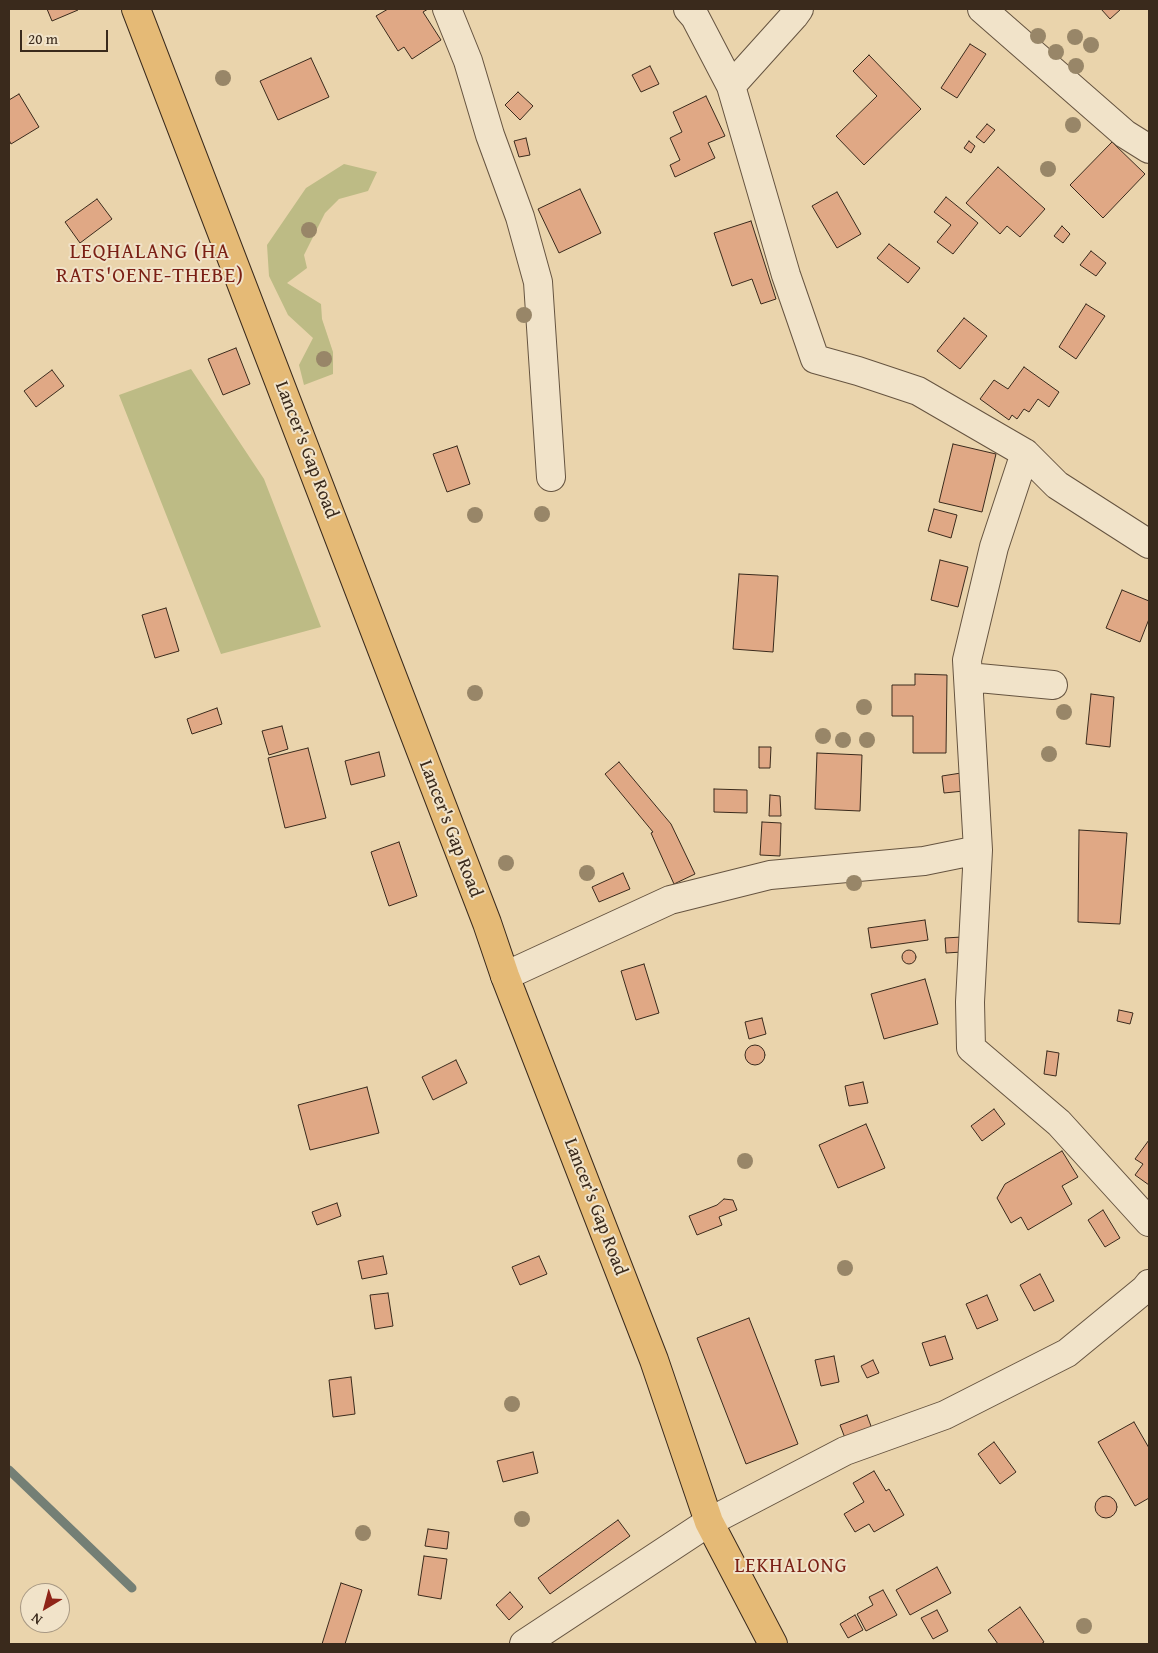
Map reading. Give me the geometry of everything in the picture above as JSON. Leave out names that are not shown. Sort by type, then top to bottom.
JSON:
[{"type":"main road","name":"Lancer's Gap Road","points":[[136,9],[487,923],[505,976],[654,1360],[709,1522],[773,1644]]},
{"type":"street","points":[[447,9],[468,61],[490,135],[520,217],[538,282],[551,477]]},
{"type":"street","points":[[688,9],[695,17],[731,86],[786,276],[814,360],[858,371],[918,391],[1025,453],[1057,485],[1149,544]]},
{"type":"street","points":[[731,86],[799,9]]},
{"type":"street","points":[[982,9],[1125,134],[1149,149]]},
{"type":"street","points":[[1025,453],[994,547],[967,660],[978,850],[970,1002],[971,1048],[1059,1123],[1149,1222]]},
{"type":"street","points":[[968,677],[1053,685]]},
{"type":"street","points":[[505,976],[670,900],[770,875],[924,861],[978,850]]},
{"type":"street","points":[[524,1644],[709,1522],[844,1451],[945,1415],[1067,1353],[1149,1284]]},
{"type":"shaded area","points":[[344,164],[377,172],[368,191],[339,199],[325,213],[304,255],[307,268],[287,283],[321,304],[322,319],[333,352],[333,374],[304,385],[299,365],[313,338],[288,315],[269,276],[267,245],[306,188]]},
{"type":"shaded area","points":[[191,369],[264,479],[321,627],[221,654],[119,395]]},
{"type":"building","points":[[47,9],[78,9],[78,10],[52,21]]},
{"type":"building","points":[[388,9],[428,9],[423,12],[441,40],[412,59],[404,47],[398,51],[376,16]]},
{"type":"building","points":[[1101,9],[1121,9],[1110,19]]},
{"type":"building","points":[[970,44],[986,54],[957,98],[941,88]]},
{"type":"building","points":[[869,55],[921,109],[864,165],[836,136],[877,96],[853,71]]},
{"type":"building","points":[[311,58],[329,97],[278,120],[260,81]]},
{"type":"building","points":[[650,66],[659,84],[641,92],[632,75]]},
{"type":"building","points":[[518,92],[533,106],[520,120],[505,105]]},
{"type":"building","points":[[19,94],[39,127],[11,144],[9,140],[9,100]]},
{"type":"building","points":[[706,96],[725,136],[708,143],[715,158],[675,177],[670,165],[680,160],[670,138],[682,132],[673,112]]},
{"type":"building","points":[[987,124],[995,130],[984,143],[976,137]]},
{"type":"building","points":[[526,138],[530,155],[519,157],[514,141]]},
{"type":"building","points":[[969,141],[975,146],[971,153],[964,148]]},
{"type":"building","points":[[1112,142],[1145,174],[1103,218],[1070,185]]},
{"type":"building","points":[[998,167],[1045,209],[1020,237],[1007,226],[1000,234],[966,203]]},
{"type":"building","points":[[580,189],[601,233],[559,253],[538,209]]},
{"type":"building","points":[[837,192],[861,234],[837,248],[812,206]]},
{"type":"building","points":[[946,197],[978,223],[953,254],[937,242],[951,225],[934,212]]},
{"type":"building","points":[[97,199],[112,219],[80,243],[65,222]]},
{"type":"building","points":[[751,221],[776,299],[761,304],[752,279],[732,286],[714,233]]},
{"type":"building","points":[[1062,226],[1070,234],[1063,243],[1054,236]]},
{"type":"building","points":[[889,244],[920,268],[908,283],[877,258]]},
{"type":"building","points":[[1091,251],[1106,263],[1096,276],[1080,265]]},
{"type":"building","points":[[1086,304],[1105,316],[1076,359],[1059,347]]},
{"type":"building","points":[[964,318],[987,336],[960,369],[937,351]]},
{"type":"building","points":[[236,348],[250,384],[223,395],[208,359]]},
{"type":"building","points":[[1024,367],[1059,392],[1049,407],[1038,399],[1029,412],[1024,409],[1017,419],[1012,415],[1009,420],[980,399],[994,380],[1008,389]]},
{"type":"building","points":[[52,370],[64,386],[36,407],[24,391]]},
{"type":"building","points":[[953,444],[996,454],[982,512],[939,502]]},
{"type":"building","points":[[457,446],[470,484],[447,492],[433,454]]},
{"type":"building","points":[[934,509],[957,515],[951,538],[928,531]]},
{"type":"building","points":[[940,560],[968,567],[958,607],[931,600]]},
{"type":"building","points":[[739,574],[778,576],[773,652],[733,649]]},
{"type":"building","points":[[1122,590],[1149,601],[1149,619],[1140,642],[1106,628]]},
{"type":"building","points":[[166,608],[179,651],[155,658],[142,615]]},
{"type":"building","points":[[915,674],[947,675],[946,753],[913,753],[913,716],[892,716],[892,685],[915,685]]},
{"type":"building","points":[[1091,694],[1114,697],[1110,747],[1086,744]]},
{"type":"building","points":[[217,708],[222,724],[192,734],[187,719]]},
{"type":"building","points":[[282,726],[288,749],[269,755],[262,731]]},
{"type":"building","points":[[759,747],[771,747],[770,768],[759,768]]},
{"type":"building","points":[[308,748],[326,818],[285,828],[268,758]]},
{"type":"building","points":[[379,752],[385,776],[351,785],[345,761]]},
{"type":"building","points":[[817,753],[862,755],[860,811],[815,809]]},
{"type":"building","points":[[619,762],[671,824],[695,874],[674,884],[651,833],[653,832],[605,774]]},
{"type":"building","points":[[961,773],[964,791],[944,793],[942,776]]},
{"type":"building","points":[[714,789],[747,790],[747,813],[714,812]]},
{"type":"building","points":[[770,795],[780,796],[781,816],[769,816]]},
{"type":"building","points":[[762,822],[781,823],[780,856],[760,855]]},
{"type":"building","points":[[1079,830],[1127,833],[1120,924],[1078,922]]},
{"type":"building","points":[[399,842],[417,896],[389,906],[371,852]]},
{"type":"building","points":[[623,873],[630,889],[599,902],[592,887]]},
{"type":"building","points":[[925,920],[928,940],[871,948],[868,928]]},
{"type":"building","points":[[962,937],[962,952],[946,953],[945,938]]},
{"type":"building","points":[[906,950],[912,950],[916,957],[912,964],[906,964],[902,960],[902,954]]},
{"type":"building","points":[[644,964],[659,1013],[636,1020],[621,971]]},
{"type":"building","points":[[925,979],[938,1024],[884,1039],[871,994]]},
{"type":"building","points":[[1119,1010],[1133,1013],[1130,1024],[1117,1021]]},
{"type":"building","points":[[762,1018],[766,1034],[749,1039],[745,1022]]},
{"type":"building","points":[[755,1045],[762,1048],[765,1055],[762,1062],[755,1065],[748,1062],[745,1055],[748,1048]]},
{"type":"building","points":[[1047,1051],[1059,1053],[1056,1076],[1044,1074]]},
{"type":"building","points":[[456,1060],[467,1083],[433,1100],[422,1077]]},
{"type":"building","points":[[863,1082],[868,1103],[849,1106],[845,1086]]},
{"type":"building","points":[[367,1087],[379,1133],[310,1150],[298,1105]]},
{"type":"building","points":[[994,1109],[1005,1124],[982,1141],[971,1126]]},
{"type":"building","points":[[866,1124],[885,1168],[838,1188],[819,1145]]},
{"type":"building","points":[[1149,1140],[1149,1185],[1135,1175],[1143,1164],[1135,1159]]},
{"type":"building","points":[[1062,1151],[1078,1177],[1062,1186],[1072,1204],[1028,1230],[1021,1217],[1011,1223],[997,1198],[1005,1184]]},
{"type":"building","points":[[724,1199],[733,1200],[737,1210],[719,1217],[722,1225],[697,1235],[689,1216],[717,1205]]},
{"type":"building","points":[[337,1203],[341,1216],[317,1225],[312,1212]]},
{"type":"building","points":[[1103,1210],[1120,1238],[1105,1247],[1088,1220]]},
{"type":"building","points":[[383,1256],[387,1274],[362,1279],[358,1261]]},
{"type":"building","points":[[539,1256],[547,1274],[520,1285],[512,1267]]},
{"type":"building","points":[[1040,1274],[1054,1301],[1034,1311],[1020,1285]]},
{"type":"building","points":[[388,1293],[393,1326],[375,1329],[370,1295]]},
{"type":"building","points":[[987,1295],[998,1320],[977,1329],[966,1304]]},
{"type":"building","points":[[749,1318],[798,1444],[746,1464],[697,1338]]},
{"type":"building","points":[[945,1336],[953,1359],[930,1366],[922,1343]]},
{"type":"building","points":[[834,1356],[839,1382],[821,1386],[815,1360]]},
{"type":"building","points":[[873,1360],[879,1373],[867,1378],[861,1366]]},
{"type":"building","points":[[351,1377],[355,1414],[333,1417],[329,1380]]},
{"type":"building","points":[[867,1415],[872,1429],[845,1438],[840,1425]]},
{"type":"building","points":[[1134,1422],[1149,1448],[1149,1498],[1135,1506],[1098,1442]]},
{"type":"building","points":[[994,1442],[1016,1472],[1000,1484],[978,1454]]},
{"type":"building","points":[[533,1452],[538,1473],[503,1482],[497,1461]]},
{"type":"building","points":[[874,1471],[886,1491],[889,1489],[904,1515],[874,1532],[869,1524],[855,1532],[844,1514],[864,1502],[853,1483]]},
{"type":"building","points":[[1106,1496],[1114,1499],[1117,1507],[1114,1515],[1106,1518],[1098,1515],[1095,1507],[1098,1499]]},
{"type":"building","points":[[618,1520],[630,1536],[550,1594],[538,1578]]},
{"type":"building","points":[[428,1529],[449,1532],[447,1549],[425,1546]]},
{"type":"building","points":[[424,1556],[447,1559],[441,1599],[418,1595]]},
{"type":"building","points":[[937,1567],[951,1593],[910,1615],[896,1590]]},
{"type":"building","points":[[341,1583],[362,1590],[345,1644],[322,1644]]},
{"type":"building","points":[[883,1590],[897,1615],[866,1631],[857,1614],[873,1605],[869,1597]]},
{"type":"building","points":[[510,1592],[523,1607],[509,1620],[496,1605]]},
{"type":"building","points":[[1020,1607],[1044,1642],[1041,1644],[998,1644],[988,1630]]},
{"type":"building","points":[[937,1610],[948,1631],[933,1639],[921,1618]]},
{"type":"building","points":[[855,1615],[863,1630],[848,1638],[840,1624]]},
{"type":"waterway","points":[[9,1470],[132,1588]]},
{"type":"district","name":"LEQHALANG (HA RATS'OENE-THEBE)","points":[[150,265]]},
{"type":"district","name":"LEKHALONG","points":[[791,1567]]}]
